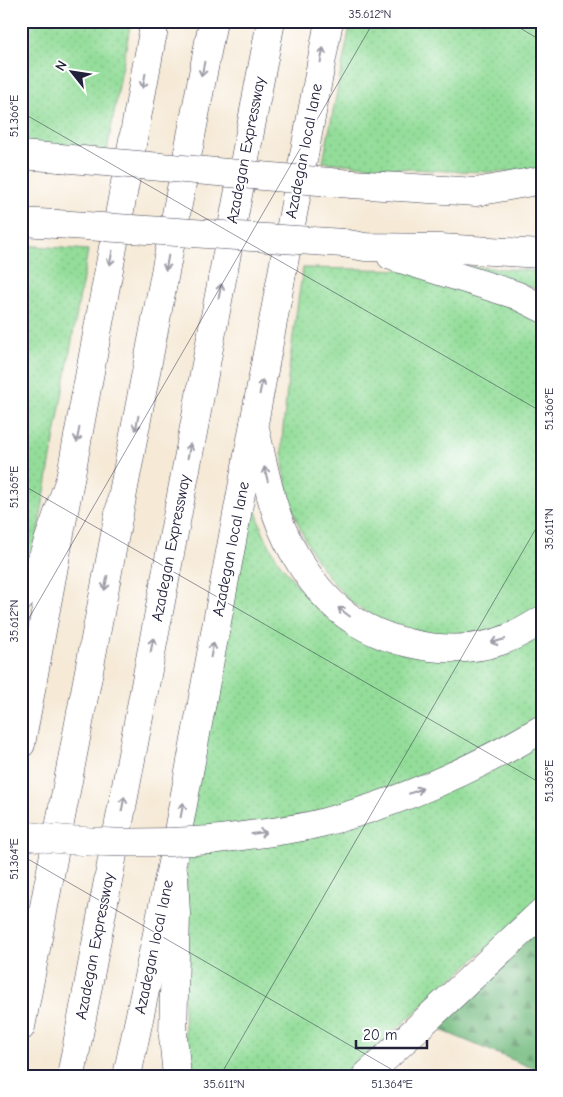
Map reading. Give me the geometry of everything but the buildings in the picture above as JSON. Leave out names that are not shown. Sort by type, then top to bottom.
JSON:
[{"type":"main road","points":[[21,1027],[213,21]]},
{"type":"main road","name":"Azadegan Expressway","points":[[71,1076],[271,21]]},
{"type":"main road","name":"Azadegan local lane","points":[[127,1076],[173,858],[328,21]]},
{"type":"main road","points":[[21,744],[153,25]]},
{"type":"main road","points":[[21,155],[352,184],[542,198]]},
{"type":"main road","points":[[476,192],[542,180]]},
{"type":"main road","points":[[21,222],[354,245],[542,254]]},
{"type":"main road","points":[[354,245],[516,295],[542,308]]},
{"type":"main road","points":[[254,424],[276,511],[292,549],[309,576],[331,603],[355,621],[382,635],[415,644],[447,647],[475,646],[501,641],[542,620]]},
{"type":"main road","points":[[21,597],[36,574],[70,479]]},
{"type":"main road","points":[[21,836],[69,842],[128,844],[211,840],[319,823],[384,804],[453,776],[542,729]]},
{"type":"main road","points":[[173,858],[176,914],[173,1036],[178,1076]]},
{"type":"main road","points":[[366,1076],[542,912]]},
{"type":"green space","points":[[21,21],[131,21],[107,151],[21,143]]},
{"type":"green space","points":[[351,21],[542,21],[542,171],[432,170],[323,162]]},
{"type":"green space","points":[[21,245],[88,250],[33,559],[21,579]]},
{"type":"green space","points":[[441,265],[542,271],[542,294],[534,288]]},
{"type":"green space","points":[[303,268],[416,270],[473,290],[542,321],[542,611],[507,626],[485,632],[452,635],[418,631],[385,621],[355,605],[315,558],[291,503],[283,465],[282,445],[291,350]]},
{"type":"green space","points":[[253,469],[254,504],[263,533],[278,561],[315,607],[342,629],[375,646],[542,634],[542,718],[463,760],[378,795],[294,818],[186,831]]},
{"type":"green space","points":[[542,743],[542,898],[347,1076],[186,1076],[183,971],[188,854]]},
{"type":"green space","points":[[542,926],[542,1072],[438,1029],[529,937]]}]
